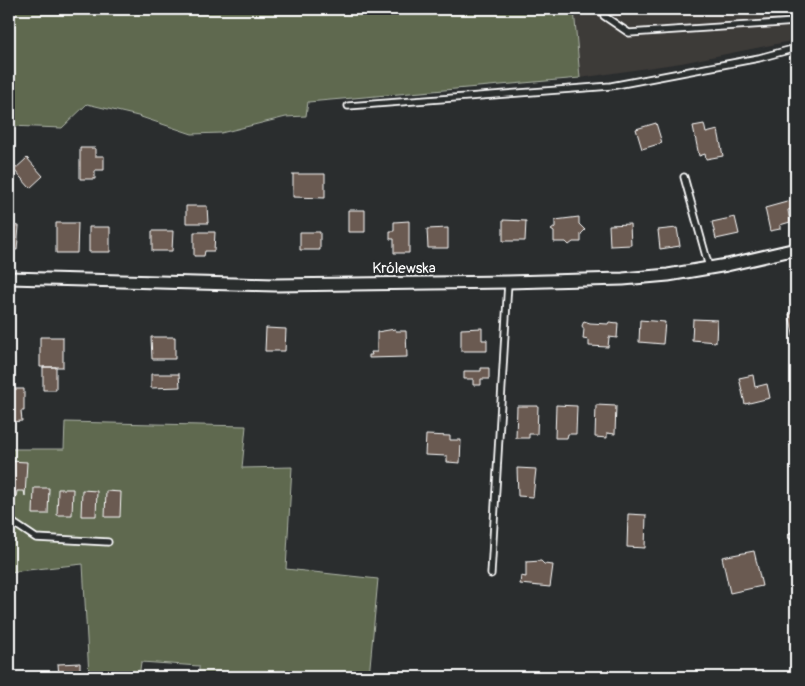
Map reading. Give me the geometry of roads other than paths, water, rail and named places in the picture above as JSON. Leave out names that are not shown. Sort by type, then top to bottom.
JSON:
[{"type":"street","name":"Królewska","points":[[9,278],[275,285],[508,282],[668,275],[796,249]]},
{"type":"lane","points":[[603,9],[604,16],[629,33],[796,22]]},
{"type":"lane","points":[[348,106],[611,86],[759,58],[796,48]]},
{"type":"lane","points":[[684,176],[710,267]]},
{"type":"lane","points":[[491,574],[508,282]]},
{"type":"lane","points":[[9,520],[36,538],[108,542]]}]
